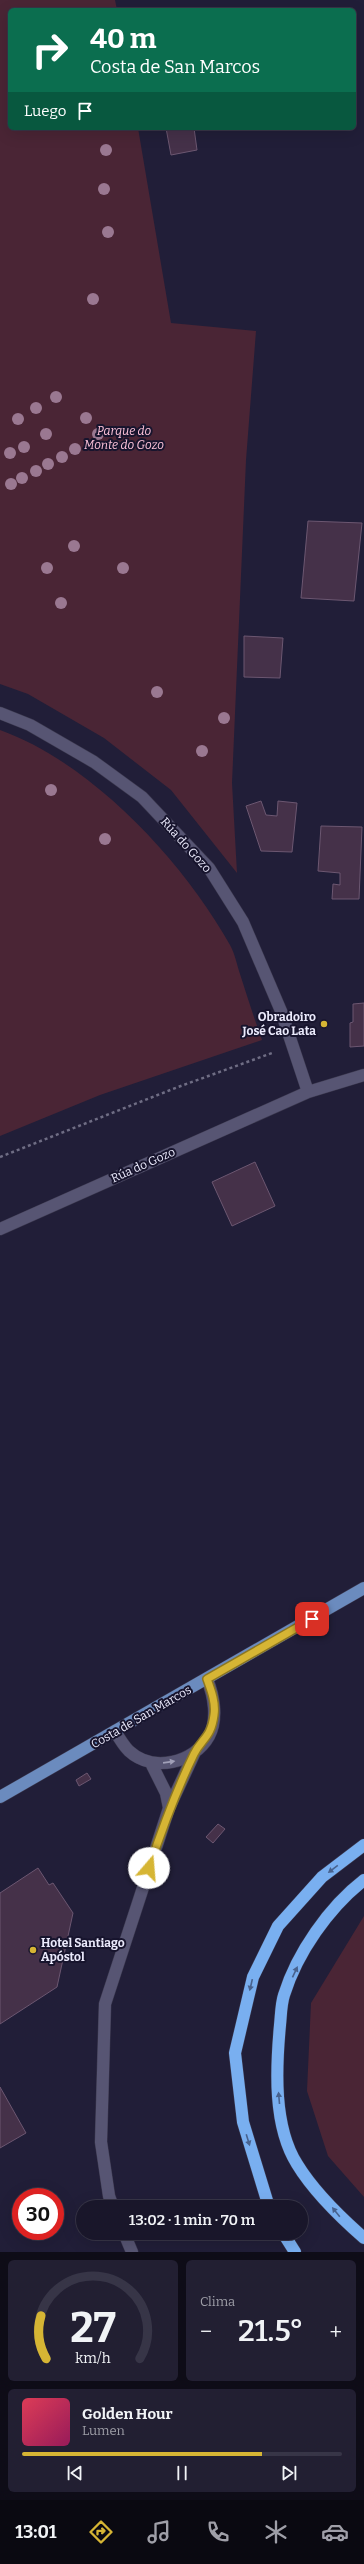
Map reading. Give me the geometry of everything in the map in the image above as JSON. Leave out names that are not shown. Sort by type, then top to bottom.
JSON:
[{"type":"highway","points":[[267,2200],[243,2122],[235,2053],[253,1977],[278,1926],[322,1877],[364,1845]]},
{"type":"highway","points":[[364,1880],[345,1894],[311,1937],[292,1976],[283,1996],[276,2065],[281,2124],[297,2164],[340,2218],[364,2238]]},
{"type":"highway","points":[[287,2240],[295,2252]]},
{"type":"main road","name":"Costa de San Marcos","points":[[0,1797],[364,1588]]},
{"type":"street","name":"Rúa do Gozo","points":[[0,713],[30,724],[88,758],[136,792],[209,868],[243,922],[281,1010],[308,1092]]},
{"type":"street","name":"Rúa do Gozo","points":[[0,1229],[308,1092],[364,1075]]},
{"type":"street","points":[[110,2200],[101,2142],[104,2004],[169,1808],[195,1752],[209,1736],[214,1714],[212,1692],[207,1679]]},
{"type":"street","points":[[115,1732],[130,1752],[151,1763],[172,1763],[195,1752]]},
{"type":"street","points":[[151,1763],[166,1793],[169,1808]]},
{"type":"street","points":[[127,2240],[132,2252]]},
{"type":"path","points":[[0,1157],[178,1087],[292,1046]]},
{"type":"green space","name":"Parque do Monte do Gozo","points":[[0,0],[115,0],[117,8],[8,8],[8,130],[138,130],[171,323],[256,331],[246,460],[232,783],[237,873],[171,790],[104,738],[28,694],[0,684]]},
{"type":"green space","points":[[0,730],[34,745],[68,766],[101,790],[132,818],[161,849],[210,913],[230,945],[235,956],[262,1040],[100,1095],[0,1136]]},
{"type":"green space","points":[[364,1916],[364,2197],[328,2156],[307,2091],[311,2003]]},
{"type":"building","points":[[166,130],[194,130],[197,150],[171,155]]},
{"type":"building","points":[[308,521],[362,523],[354,601],[301,598]]},
{"type":"building","points":[[244,636],[283,638],[280,678],[244,677]]},
{"type":"building","points":[[261,801],[266,815],[277,816],[278,801],[297,803],[292,852],[261,851],[246,806]]},
{"type":"building","points":[[321,826],[362,827],[359,899],[332,899],[333,884],[340,885],[340,873],[318,871]]},
{"type":"building","points":[[364,1003],[364,1046],[350,1047],[350,1023],[353,1022],[353,1004]]},
{"type":"building","points":[[255,1162],[275,1206],[232,1226],[212,1182]]},
{"type":"building","points":[[87,1773],[91,1779],[79,1786],[76,1780]]},
{"type":"building","points":[[218,1824],[225,1829],[213,1843],[206,1837]]},
{"type":"building","name":"Hotel Santiago Apóstol","points":[[38,1868],[49,1885],[53,1883],[73,1913],[57,1987],[0,2024],[0,1893]]},
{"type":"building","points":[[0,2087],[26,2133],[0,2148]]},
{"type":"place","name":"Obradoiro José Cao Lata","points":[[324,1024]]},
{"type":"place","name":"Hotel Santiago Apóstol","points":[[33,1950]]},
{"type":"route","points":[[149,1868],[169,1808],[195,1752],[209,1736],[214,1714],[212,1692],[207,1679],[312,1619]]}]
